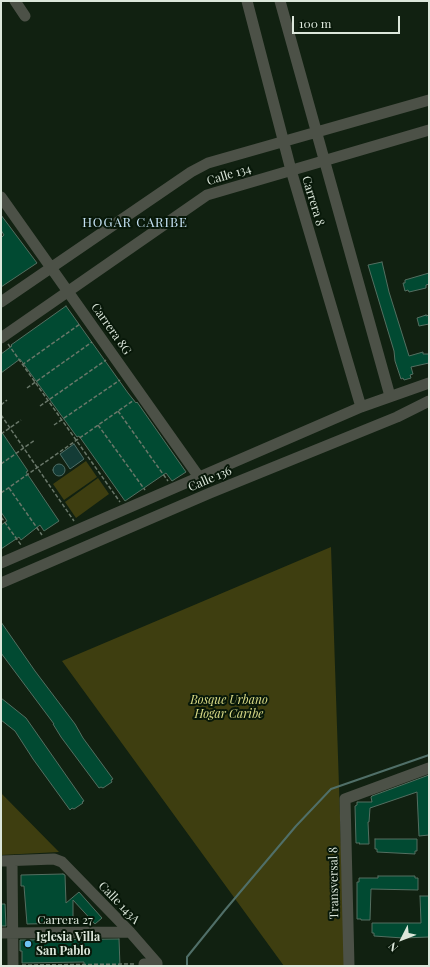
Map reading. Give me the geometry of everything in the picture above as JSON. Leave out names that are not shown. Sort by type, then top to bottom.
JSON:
[{"type":"street","points":[[15,1],[26,16]]},
{"type":"street","name":"Carrera 8","points":[[247,1],[283,142],[361,407]]},
{"type":"street","name":"Carrera 8","points":[[280,1],[390,396]]},
{"type":"street","name":"Calle 134","points":[[1,302],[191,172],[208,163],[429,100]]},
{"type":"street","name":"Calle 134","points":[[4,340],[68,291],[207,195],[429,130]]},
{"type":"street","name":"Carrera 8G","points":[[1,197],[199,477]]},
{"type":"street","name":"Calle 136","points":[[1,563],[361,407],[429,383]]},
{"type":"street","name":"Calle 136","points":[[2,581],[210,493],[397,417],[429,401]]},
{"type":"street","name":"Transversal 8","points":[[349,966],[345,799],[429,768]]},
{"type":"street","name":"Calle 143A","points":[[6,861],[54,859],[62,862],[130,932],[157,964]]},
{"type":"street","points":[[6,861],[13,933],[13,965]]},
{"type":"street","name":"Carrera 27","points":[[1,933],[130,932]]},
{"type":"street","name":"Calle 143A","points":[[144,965],[157,964]]},
{"type":"path","points":[[22,365],[84,321]]},
{"type":"path","points":[[27,388],[97,339]]},
{"type":"path","points":[[4,340],[120,502]]},
{"type":"path","points":[[40,406],[110,357]]},
{"type":"path","points":[[54,425],[124,378]]},
{"type":"path","points":[[1,493],[138,397]]},
{"type":"path","points":[[1,405],[8,400]]},
{"type":"path","points":[[118,411],[168,481]]},
{"type":"path","points":[[1,415],[76,524]]},
{"type":"path","points":[[1,434],[21,420]]},
{"type":"path","points":[[98,425],[145,490]]},
{"type":"path","points":[[1,464],[35,440]]},
{"type":"path","points":[[9,488],[44,538]]},
{"type":"path","points":[[1,517],[22,547]]},
{"type":"path","points":[[13,965],[144,965]]},
{"type":"green space","points":[[86,461],[97,477],[64,500],[53,484]]},
{"type":"green space","points":[[98,478],[109,494],[76,518],[65,502]]},
{"type":"green space","name":"Bosque Urbano Hogar Caribe","points":[[331,547],[345,966],[284,966],[62,661]]},
{"type":"green space","points":[[1,793],[59,852],[1,855]]},
{"type":"water","points":[[74,444],[84,459],[70,469],[60,454]]},
{"type":"water","points":[[57,464],[61,464],[65,470],[61,476],[57,476],[53,472],[53,468]]},
{"type":"building","points":[[1,215],[37,263],[1,287],[1,238],[4,235],[1,230]]},
{"type":"building","points":[[382,262],[389,292],[409,356],[423,352],[423,354],[429,354],[429,363],[411,367],[413,374],[410,375],[411,378],[404,380],[403,378],[401,379],[395,361],[394,351],[368,265]]},
{"type":"building","points":[[429,273],[429,284],[426,285],[426,288],[409,292],[408,290],[405,291],[403,283],[405,283],[405,280]]},
{"type":"building","points":[[66,306],[128,393],[136,403],[137,402],[186,472],[172,481],[166,473],[125,501],[79,436],[77,437],[20,359],[1,373],[1,354],[12,346],[11,345]]},
{"type":"building","points":[[429,315],[429,324],[419,326],[417,318]]},
{"type":"building","points":[[1,431],[59,521],[44,531],[40,525],[21,540],[19,537],[1,549],[1,525],[7,521],[1,512]]},
{"type":"building","points":[[1,622],[113,779],[111,780],[112,782],[103,788],[99,788],[1,653]]},
{"type":"building","points":[[1,698],[26,718],[84,801],[82,802],[83,803],[70,810],[33,759],[15,731],[1,720]]},
{"type":"building","points":[[429,775],[429,835],[419,836],[417,792],[370,808],[368,822],[369,844],[356,843],[355,806],[357,805],[357,802],[372,802],[372,796]]},
{"type":"building","points":[[375,839],[417,839],[417,851],[415,851],[415,854],[377,852],[377,849],[375,849]]},
{"type":"building","points":[[21,875],[65,875],[66,903],[79,892],[102,918],[95,924],[73,900],[73,923],[27,924],[24,886],[21,886]]},
{"type":"building","points":[[378,876],[415,876],[415,878],[418,878],[418,890],[371,889],[370,920],[357,919],[357,882],[359,882],[359,878],[378,878]]},
{"type":"building","points":[[420,896],[429,896],[429,937],[403,938],[374,936],[374,933],[372,933],[372,923],[421,923]]},
{"type":"building","points":[[1,904],[5,904],[6,926],[1,926]]},
{"type":"building","points":[[119,939],[120,966],[84,966],[84,962],[22,963],[20,940]]},
{"type":"waterway","points":[[187,966],[187,957],[225,910],[296,826],[331,789],[429,755]]},
{"type":"place","name":"Iglesia Villa San Pablo","points":[[28,944]]},
{"type":"district","name":"HOGAR CARIBE","points":[[135,223]]}]
